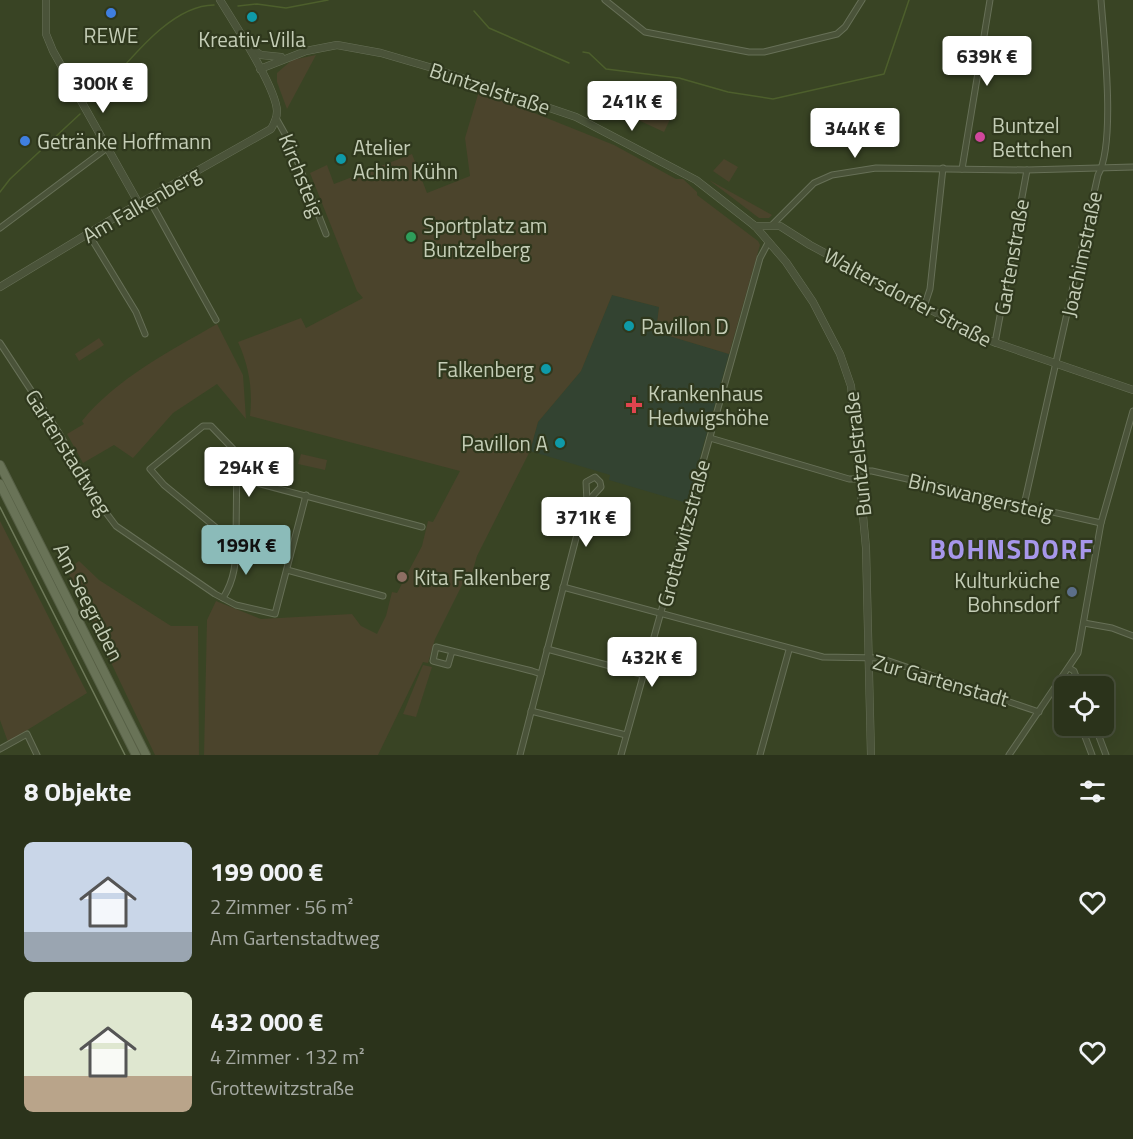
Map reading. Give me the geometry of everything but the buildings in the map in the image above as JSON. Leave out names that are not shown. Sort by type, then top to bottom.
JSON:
[{"type":"main road","name":"Am Seegraben","points":[[0,465],[146,755]]},
{"type":"main road","name":"Am Seegraben","points":[[0,484],[136,755]]},
{"type":"street","points":[[46,0],[46,34],[49,41],[139,204]]},
{"type":"street","points":[[220,0],[260,69],[276,105],[276,118]]},
{"type":"street","points":[[605,0],[645,32],[755,53],[837,34],[845,27],[862,0]]},
{"type":"street","points":[[962,169],[990,0]]},
{"type":"street","name":"Joachimstraße","points":[[1024,505],[1104,164],[1107,93],[1101,0]]},
{"type":"street","name":"Buntzelstraße","points":[[248,46],[261,55],[287,57]]},
{"type":"street","name":"Buntzelstraße","points":[[260,69],[287,57],[327,47],[349,46],[410,61],[552,108],[685,173],[719,196],[755,226],[786,262],[813,302],[847,371],[855,407],[861,475],[871,755]]},
{"type":"street","name":"Am Falkenberg","points":[[0,287],[88,233],[267,133],[276,118]]},
{"type":"street","name":"Kirchsteig","points":[[276,118],[283,126],[326,234]]},
{"type":"street","points":[[0,228],[107,148]]},
{"type":"street","points":[[770,226],[814,183],[827,176],[876,168],[1027,170],[1133,167]]},
{"type":"street","points":[[924,307],[930,289],[943,168]]},
{"type":"street","name":"Gartenstraße","points":[[995,343],[1027,170]]},
{"type":"street","points":[[149,199],[216,320]]},
{"type":"street","name":"Waltersdorfer Straße","points":[[755,226],[783,227],[810,245],[995,343],[1133,390]]},
{"type":"street","points":[[88,233],[136,312],[145,334]]},
{"type":"street","name":"Grottewitzstraße","points":[[621,755],[763,251],[768,243]]},
{"type":"street","name":"Gartenstadtweg","points":[[0,344],[59,433],[109,519],[131,538],[236,605],[275,614],[287,570]]},
{"type":"street","points":[[1009,755],[1060,686],[1078,653],[1101,523],[1133,411]]},
{"type":"street","points":[[224,598],[234,577],[236,544],[238,478],[237,453],[211,426],[203,426],[150,469],[164,485],[236,544]]},
{"type":"street","name":"Binswangersteig","points":[[710,438],[849,479],[872,471],[1101,523]]},
{"type":"street","points":[[238,478],[422,527]]},
{"type":"street","points":[[306,495],[287,570],[383,596]]},
{"type":"street","points":[[520,755],[587,502]]},
{"type":"street","name":"Zur Gartenstadt","points":[[563,587],[789,650],[823,657],[880,658],[1039,712]]},
{"type":"street","points":[[1084,623],[1112,628],[1133,636]]},
{"type":"street","points":[[547,649],[644,675]]},
{"type":"street","points":[[760,755],[789,650]]},
{"type":"street","points":[[452,651],[541,674]]},
{"type":"street","points":[[1069,668],[1074,671],[1076,676]]},
{"type":"street","points":[[531,711],[626,735]]},
{"type":"street","points":[[0,749],[27,734],[37,755]]},
{"type":"street","points":[[1085,736],[1092,755]]},
{"type":"street","points":[[1099,736],[1106,755]]},
{"type":"shaded area","points":[[316,55],[287,109],[277,82],[277,73],[292,60]]},
{"type":"shaded area","points":[[620,82],[678,99],[677,103],[619,85]]},
{"type":"shaded area","points":[[479,91],[614,145],[676,179],[683,179],[697,192],[697,195],[758,241],[760,245],[729,354],[656,332],[659,307],[612,295],[581,371],[538,422],[530,451],[477,556],[470,580],[465,579],[435,639],[428,663],[423,662],[378,755],[204,755],[207,620],[216,601],[261,619],[352,614],[361,626],[377,634],[386,616],[392,592],[397,593],[422,546],[428,521],[433,522],[460,471],[250,416],[249,378],[238,342],[301,318],[306,328],[363,298],[357,291],[310,173],[327,165],[334,184],[412,154],[427,193],[470,176],[465,138]]},
{"type":"shaded area","points":[[644,102],[672,115],[664,132],[636,119]]},
{"type":"shaded area","points":[[724,159],[738,167],[729,182],[713,171]]},
{"type":"shaded area","points":[[709,180],[772,215],[769,218],[759,218]]},
{"type":"shaded area","name":"Krankenhaus Hedwigshöhe","points":[[612,295],[659,307],[656,332],[729,354],[687,503],[609,480],[610,475],[530,451],[538,422],[581,371]]},
{"type":"shaded area","points":[[217,324],[243,375],[246,419],[217,384],[173,413],[133,458],[114,445],[83,463],[67,434],[84,424],[82,421],[96,406],[145,366]]},
{"type":"shaded area","points":[[99,338],[104,345],[79,361],[75,354]]},
{"type":"shaded area","points":[[301,454],[327,460],[325,470],[298,464]]},
{"type":"shaded area","points":[[0,521],[87,693],[8,742],[0,720]]},
{"type":"shaded area","points":[[79,561],[99,580],[171,626],[198,626],[199,755],[155,755],[67,570]]},
{"type":"shaded area","points":[[423,665],[432,667],[416,717],[403,714]]},
{"type":"waterway","points":[[238,6],[257,4],[286,8],[328,0]]},
{"type":"waterway","points":[[583,52],[589,53],[606,69],[679,78],[728,92],[773,99],[884,74],[909,0]]},
{"type":"waterway","points":[[93,101],[147,41],[163,27],[197,8],[214,5]]},
{"type":"waterway","points":[[474,11],[489,28],[569,63]]},
{"type":"waterway","points":[[0,192],[10,179],[80,114]]},
{"type":"tram line","points":[[0,507],[125,755]]},
{"type":"place","name":"REWE","points":[[111,13]]},
{"type":"place","name":"Kreativ-Villa","points":[[252,17]]},
{"type":"place","name":"Buntzel Bettchen","points":[[980,137]]},
{"type":"place","name":"Getränke Hoffmann","points":[[25,141]]},
{"type":"place","name":"Atelier Achim Kühn","points":[[341,159]]},
{"type":"place","name":"Sportplatz am Buntzelberg","points":[[411,237]]},
{"type":"place","name":"Pavillon D","points":[[629,326]]},
{"type":"place","name":"Falkenberg","points":[[546,369]]},
{"type":"place","name":"Krankenhaus Hedwigshöhe","points":[[634,405]]},
{"type":"place","name":"Pavillon A","points":[[560,443]]},
{"type":"place","name":"Kita Falkenberg","points":[[402,577]]},
{"type":"place","name":"Kulturküche Bohnsdorf","points":[[1072,592]]},
{"type":"district","name":"BOHNSDORF","points":[[1012,548]]}]
